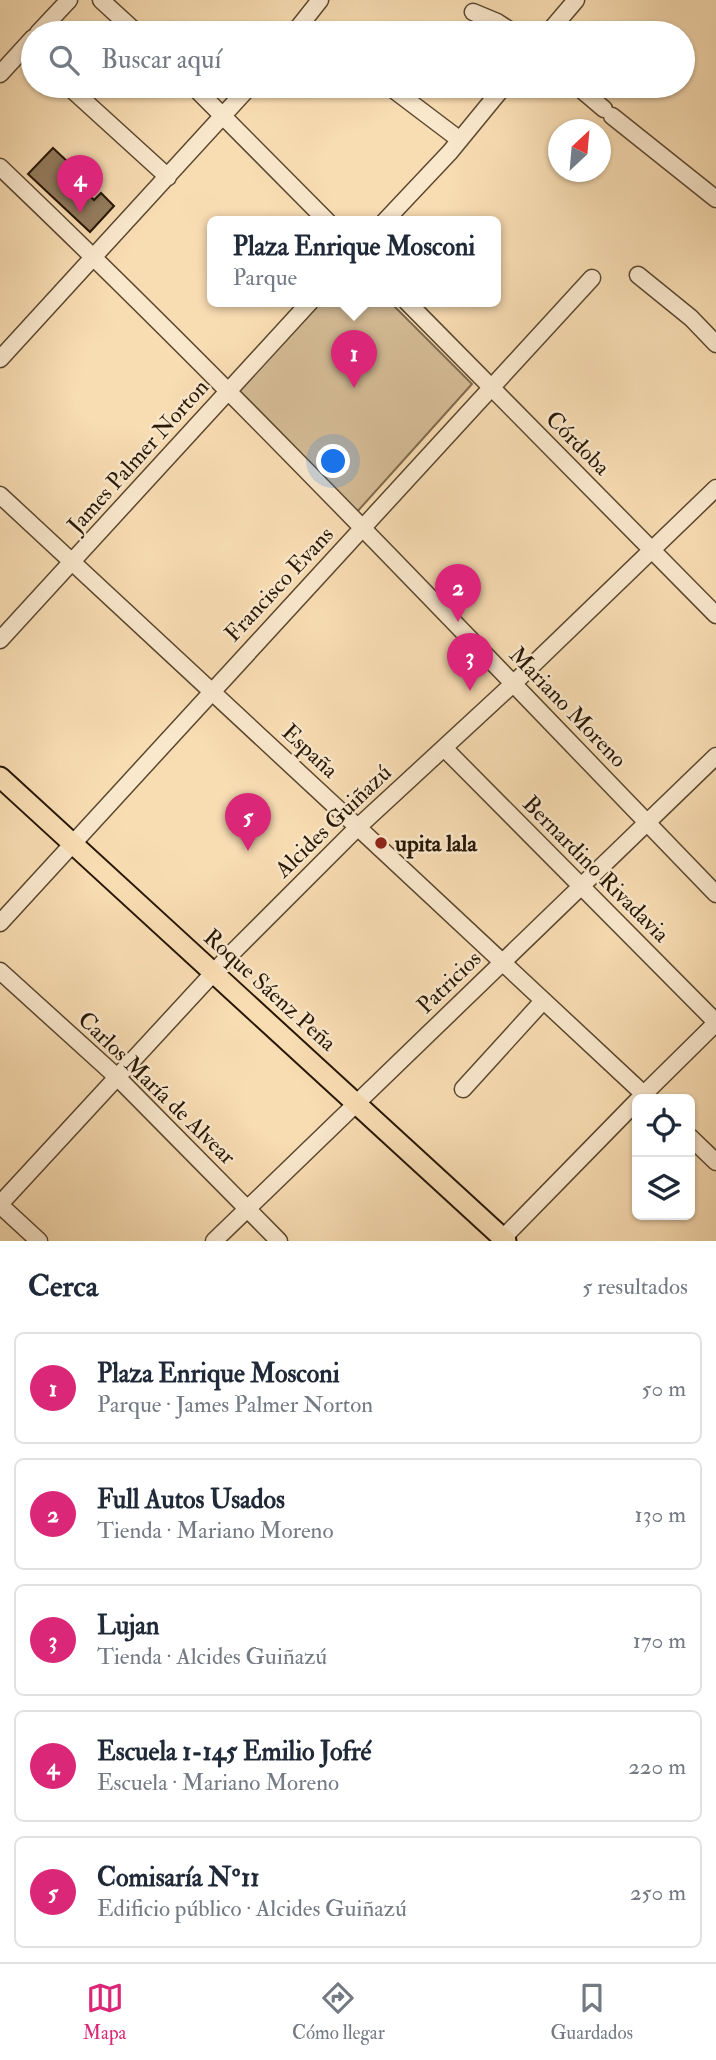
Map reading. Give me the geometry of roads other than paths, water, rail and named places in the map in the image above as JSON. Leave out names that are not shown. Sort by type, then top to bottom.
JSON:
[{"type":"main road","name":"Roque Sáenz Peña","points":[[0,777],[503,1240]]},
{"type":"street","points":[[49,21],[69,0]]},
{"type":"street","points":[[101,0],[124,21]]},
{"type":"street","points":[[303,21],[320,0]]},
{"type":"street","points":[[558,21],[576,0]]},
{"type":"street","points":[[473,12],[495,21]]},
{"type":"street","points":[[0,74],[21,55]]},
{"type":"street","points":[[81,98],[167,177]]},
{"type":"street","points":[[206,98],[322,216]]},
{"type":"street","points":[[0,359],[240,98]]},
{"type":"street","points":[[405,98],[460,140]]},
{"type":"street","points":[[390,216],[460,140],[494,98]]},
{"type":"street","points":[[591,98],[716,199]]},
{"type":"street","name":"Mariano Moreno","points":[[0,167],[93,256],[363,527],[716,894]]},
{"type":"street","points":[[638,275],[691,318],[716,344]]},
{"type":"street","name":"Francisco Evans","points":[[0,923],[592,278]]},
{"type":"street","name":"James Palmer Norton","points":[[0,640],[305,307]]},
{"type":"street","name":"Córdoba","points":[[412,307],[716,615]]},
{"type":"street","name":"Alcides Guiñazú","points":[[0,1205],[214,972],[358,827],[514,683],[716,488]]},
{"type":"street","name":"España","points":[[0,495],[358,827],[638,1094]]},
{"type":"street","name":"Bernardino Rivadavia","points":[[443,748],[716,1023]]},
{"type":"street","name":"Patricios","points":[[214,1241],[716,756]]},
{"type":"street","name":"Carlos María de Alvear","points":[[0,971],[117,1077],[279,1241]]},
{"type":"street","points":[[463,1089],[543,1001]]},
{"type":"street","points":[[648,1094],[716,1023]]},
{"type":"street","points":[[503,1240],[632,1110]]},
{"type":"street","points":[[695,1142],[716,1162]]},
{"type":"street","points":[[0,1205],[39,1241]]},
{"type":"place","name":"Escuela 1-145 Emilio Jofré","points":[[80,213]]},
{"type":"place","name":"Plaza Enrique Mosconi","points":[[354,388]]},
{"type":"place","name":"Full Autos Usados","points":[[458,622]]},
{"type":"place","name":"Lujan","points":[[470,691]]},
{"type":"place","name":"upita lala","points":[[381,843]]},
{"type":"place","name":"Comisaría Nº11","points":[[248,851]]}]
